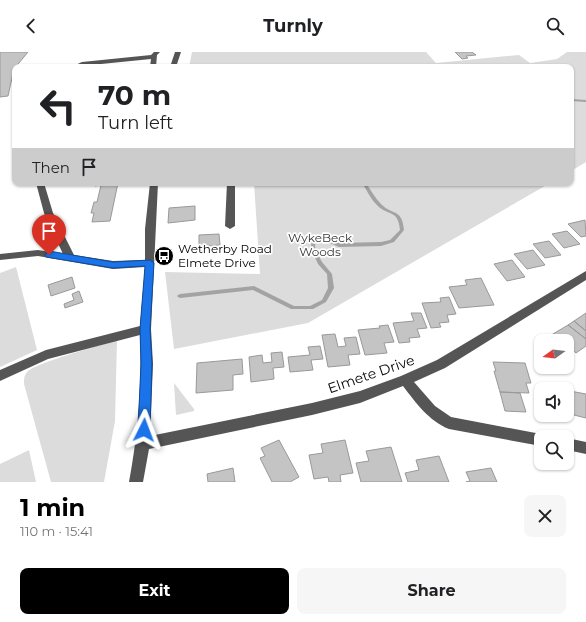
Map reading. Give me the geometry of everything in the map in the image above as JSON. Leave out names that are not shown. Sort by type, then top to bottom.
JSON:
[{"type":"street","points":[[174,64],[178,52]]},
{"type":"street","points":[[82,64],[155,55]]},
{"type":"street","points":[[40,186],[43,203],[57,234],[71,259]]},
{"type":"street","points":[[136,482],[143,444],[147,364],[145,329],[154,186]]},
{"type":"street","points":[[230,226],[231,186]]},
{"type":"street","points":[[0,257],[38,252],[71,259],[113,265],[150,263]]},
{"type":"street","name":"Elmete Drive","points":[[143,444],[312,409],[360,397],[405,380],[441,364],[586,276]]},
{"type":"street","points":[[0,376],[46,355],[145,329]]},
{"type":"street","points":[[405,380],[431,411],[440,419],[449,423],[534,439]]},
{"type":"street","points":[[574,445],[586,448]]},
{"type":"green space","points":[[192,52],[426,52],[436,63],[519,55],[530,63],[557,59],[567,52],[586,52],[586,162],[574,169],[574,64],[190,64]]},
{"type":"green space","name":"WykeBeck Woods","points":[[254,186],[545,186],[308,323],[174,349],[165,272],[260,274]]},
{"type":"green space","points":[[16,267],[37,350],[0,367],[0,273]]},
{"type":"green space","points":[[117,340],[115,421],[104,482],[51,482],[24,384],[25,375],[33,368],[42,364],[69,354]]},
{"type":"green space","points":[[174,383],[194,409],[194,411],[176,415]]},
{"type":"green space","points":[[29,450],[36,482],[0,482],[0,464]]},
{"type":"building","points":[[0,52],[28,52],[18,64],[12,64],[12,78],[8,96],[0,97]]},
{"type":"building","points":[[455,52],[472,52],[476,55],[466,56],[468,58],[462,59]]},
{"type":"building","points":[[101,186],[117,186],[110,221],[92,222],[94,213],[91,213],[94,202],[97,202]]},
{"type":"building","points":[[195,206],[195,220],[168,223],[169,208]]},
{"type":"building","points":[[585,220],[586,236],[581,237],[568,224]]},
{"type":"building","points":[[567,231],[580,244],[564,248],[552,234]]},
{"type":"building","points":[[219,234],[220,245],[199,247],[199,235]]},
{"type":"building","points":[[549,241],[561,255],[545,258],[533,244]]},
{"type":"building","points":[[533,250],[545,265],[527,269],[514,254]]},
{"type":"building","points":[[512,260],[525,277],[507,281],[494,264]]},
{"type":"building","points":[[72,277],[75,288],[51,296],[48,285]]},
{"type":"building","points":[[481,278],[494,305],[459,308],[449,287],[467,285],[465,280]]},
{"type":"building","points":[[79,291],[83,302],[65,308],[64,304],[74,300],[72,294]]},
{"type":"building","points":[[449,297],[456,314],[447,315],[449,322],[439,323],[441,327],[431,328],[422,303],[441,302],[440,298]]},
{"type":"building","points":[[411,313],[421,313],[427,328],[417,329],[420,337],[409,338],[410,342],[399,343],[393,323],[414,321]]},
{"type":"building","points":[[586,313],[586,331],[574,321]]},
{"type":"building","points":[[574,321],[586,331],[586,339],[568,325]]},
{"type":"building","points":[[388,325],[394,342],[384,343],[387,353],[365,355],[358,330],[380,328],[379,326]]},
{"type":"building","points":[[568,325],[586,339],[586,346],[576,353],[574,351],[574,334],[553,334]]},
{"type":"building","points":[[335,334],[338,347],[346,346],[344,338],[356,337],[360,354],[348,355],[350,365],[328,367],[322,335]]},
{"type":"building","points":[[320,346],[323,359],[311,360],[313,370],[290,372],[288,357],[310,355],[308,347]]},
{"type":"building","points":[[282,352],[284,367],[273,368],[274,379],[251,382],[249,357],[262,355],[263,363],[272,362],[271,353]]},
{"type":"building","points":[[242,359],[243,374],[233,375],[233,390],[196,393],[197,363]]},
{"type":"building","points":[[493,362],[525,363],[531,383],[526,383],[529,393],[500,392]]},
{"type":"building","points":[[500,392],[520,393],[526,412],[505,411]]},
{"type":"building","points":[[574,392],[586,394],[586,418],[574,415]]},
{"type":"building","points":[[279,440],[299,477],[290,482],[272,482],[260,458],[265,456],[261,448]]},
{"type":"building","points":[[345,440],[353,473],[340,475],[341,482],[329,482],[328,477],[314,479],[309,455],[323,453],[321,444]]},
{"type":"building","points":[[391,447],[402,482],[361,482],[356,463],[369,461],[366,451]]},
{"type":"building","points":[[439,456],[449,482],[408,482],[405,473],[419,470],[416,460]]},
{"type":"building","points":[[233,468],[235,482],[208,482],[207,474]]},
{"type":"building","points":[[491,468],[497,482],[466,482],[470,481],[466,472]]},
{"type":"waterway","points":[[574,100],[586,101]]},
{"type":"waterway","points":[[180,296],[254,288],[293,308],[311,308],[324,301],[331,288],[329,274],[320,263],[315,253],[313,246],[314,240],[323,238],[339,245],[381,244],[392,241],[402,230],[400,218],[394,213],[382,208],[366,186]]},
{"type":"place","name":"Wetherby Road Elmete Drive","points":[[164,256]]},
{"type":"route","points":[[49,255],[113,265],[150,263],[145,329],[147,364],[144,430]]}]
